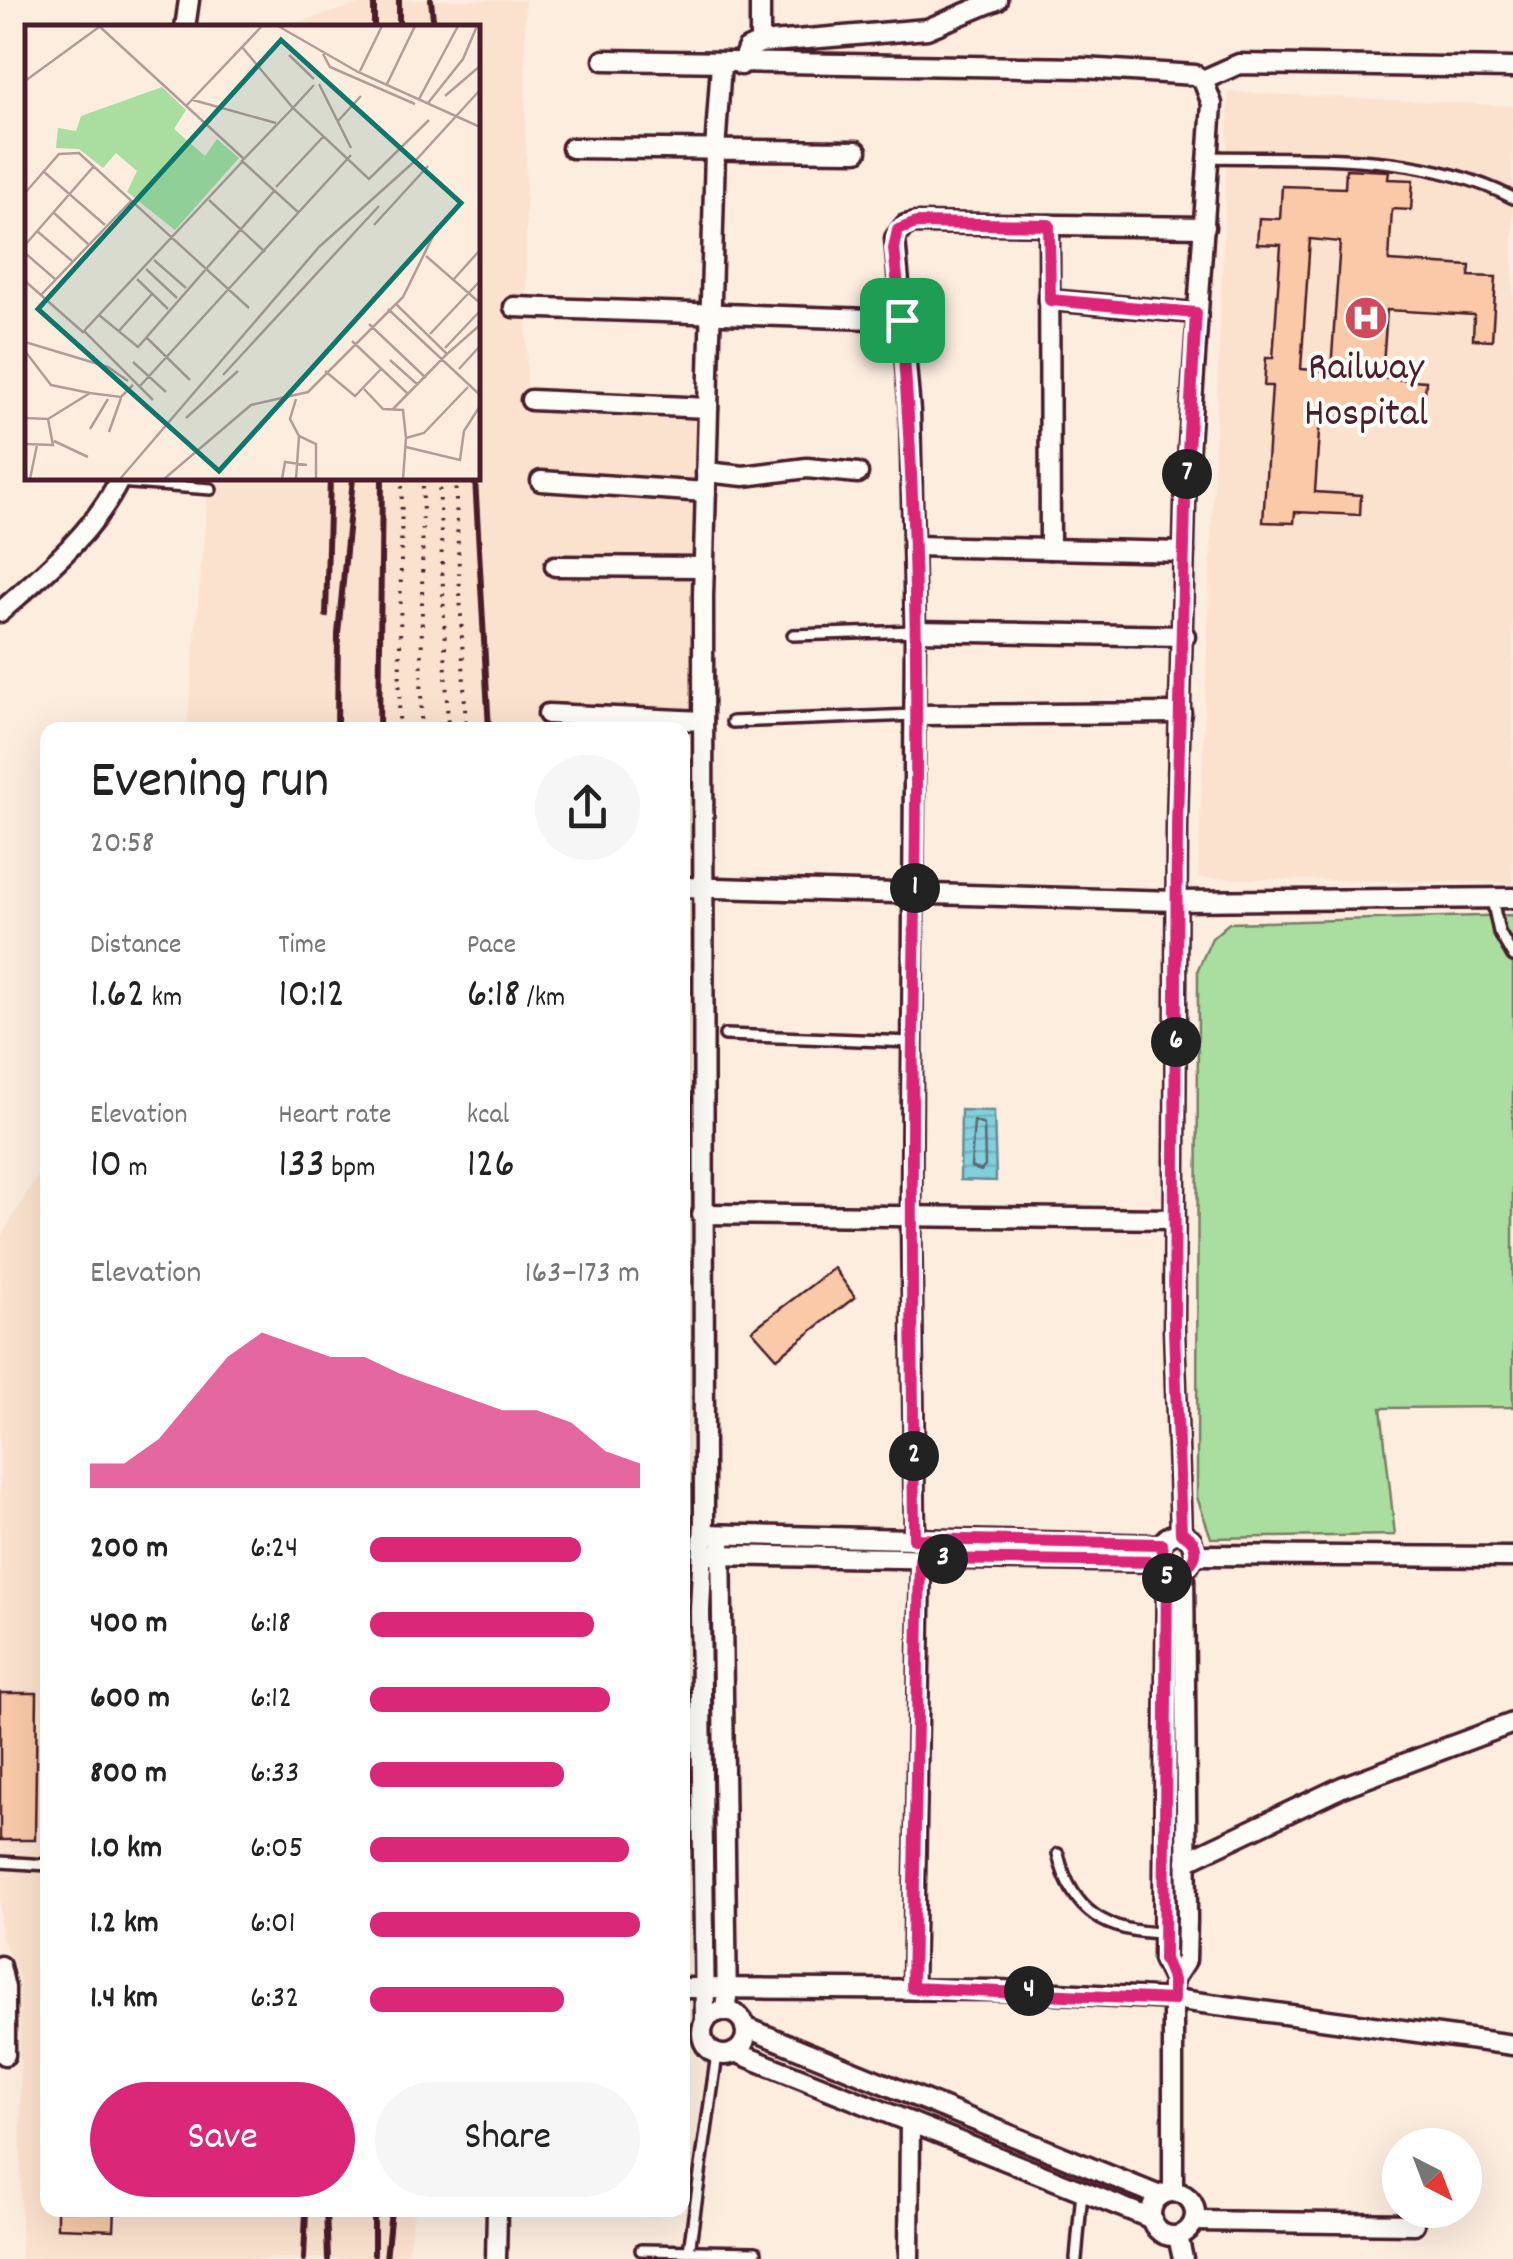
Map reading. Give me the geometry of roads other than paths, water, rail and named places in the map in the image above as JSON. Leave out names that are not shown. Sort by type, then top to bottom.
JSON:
[{"type":"street","points":[[185,25],[189,0]]},
{"type":"street","points":[[760,0],[760,43]]},
{"type":"street","points":[[742,65],[747,50],[760,43],[927,30],[997,0]]},
{"type":"street","points":[[604,60],[1083,68],[1184,73],[1203,80],[1239,64],[1513,68]]},
{"type":"street","points":[[721,64],[714,151],[704,568],[702,1214],[713,1535],[704,2042],[1152,2219],[1163,2234],[1178,2236],[1194,2222],[1382,2224]]},
{"type":"street","points":[[713,1535],[914,1539],[1174,1559],[1194,1544],[1181,1533],[1175,1220],[1184,552],[1212,104],[1203,80]]},
{"type":"street","points":[[572,148],[857,151]]},
{"type":"street","points":[[914,1539],[910,1218],[916,895],[915,631],[910,411],[894,238],[906,225],[1204,227]]},
{"type":"street","points":[[1049,225],[1050,549]]},
{"type":"street","points":[[1050,300],[1196,313]]},
{"type":"street","points":[[514,306],[902,320]]},
{"type":"street","points":[[530,400],[708,408]]},
{"type":"street","points":[[541,481],[706,482],[807,468],[858,473]]},
{"type":"street","points":[[0,612],[59,558],[119,480]]},
{"type":"street","points":[[913,546],[1184,552]]},
{"type":"street","points":[[555,566],[704,568]]},
{"type":"street","points":[[915,631],[1185,636]]},
{"type":"street","points":[[915,715],[1181,713]]},
{"type":"street","points":[[548,714],[703,721]]},
{"type":"street","points":[[690,887],[1177,900],[1513,898]]},
{"type":"street","points":[[702,1214],[1175,1220]]},
{"type":"street","points":[[1173,1980],[1186,1960],[1174,1559],[1169,1536],[1181,1533]]},
{"type":"street","points":[[712,1554],[920,1559],[1513,1557]]},
{"type":"street","points":[[712,1554],[727,2011]]},
{"type":"street","points":[[912,1988],[920,1559]]},
{"type":"street","points":[[1152,2219],[1152,2208],[1167,2194],[1173,1980],[1164,1959],[1164,1932],[1174,1559]]},
{"type":"street","points":[[1186,1861],[1342,1787],[1513,1723]]},
{"type":"street","points":[[0,1966],[5,1988],[5,2055]]},
{"type":"street","points":[[690,1988],[912,1988],[1173,2000],[1513,2045]]},
{"type":"street","points":[[705,2022],[716,2012],[737,2015],[745,2027],[1191,2201],[1194,2222]]},
{"type":"street","points":[[726,2053],[744,2041],[745,2027]]},
{"type":"street","points":[[909,2259],[910,2122]]},
{"type":"street","points":[[496,2259],[497,2217]]},
{"type":"street","points":[[1178,2236],[1184,2259]]},
{"type":"lane","points":[[1210,157],[1401,164],[1457,175],[1513,198]]},
{"type":"lane","points":[[119,480],[211,489]]},
{"type":"lane","points":[[793,635],[915,631]]},
{"type":"lane","points":[[732,722],[915,715]]},
{"type":"lane","points":[[1492,898],[1499,932],[1513,956]]},
{"type":"lane","points":[[724,1035],[913,1042]]},
{"type":"lane","points":[[1058,1854],[1072,1894],[1108,1924],[1122,1930],[1164,1932]]},
{"type":"lane","points":[[0,1862],[40,1864]]},
{"type":"lane","points":[[689,2251],[726,2053]]},
{"type":"lane","points":[[1076,2259],[1082,2191]]},
{"type":"lane","points":[[641,2250],[756,2252]]},
{"type":"water","points":[[961,1110],[994,1111],[996,1181],[960,1180]]},
{"type":"railway","points":[[374,0],[374,25]]},
{"type":"railway","points":[[399,0],[399,25]]},
{"type":"railway","points":[[431,0],[434,25]]},
{"type":"railway","points":[[326,615],[330,480]]},
{"type":"railway","points":[[337,722],[338,634],[353,480]]},
{"type":"railway","points":[[379,722],[382,480]]},
{"type":"railway","points":[[475,480],[489,722]]},
{"type":"railway","points":[[304,2259],[306,2217]]},
{"type":"railway","points":[[326,2217],[328,2259]]},
{"type":"railway","points":[[374,2217],[374,2254]]},
{"type":"railway","points":[[386,2259],[390,2217]]},
{"type":"place","name":"Railway Hospital","points":[[1366,318]]}]
